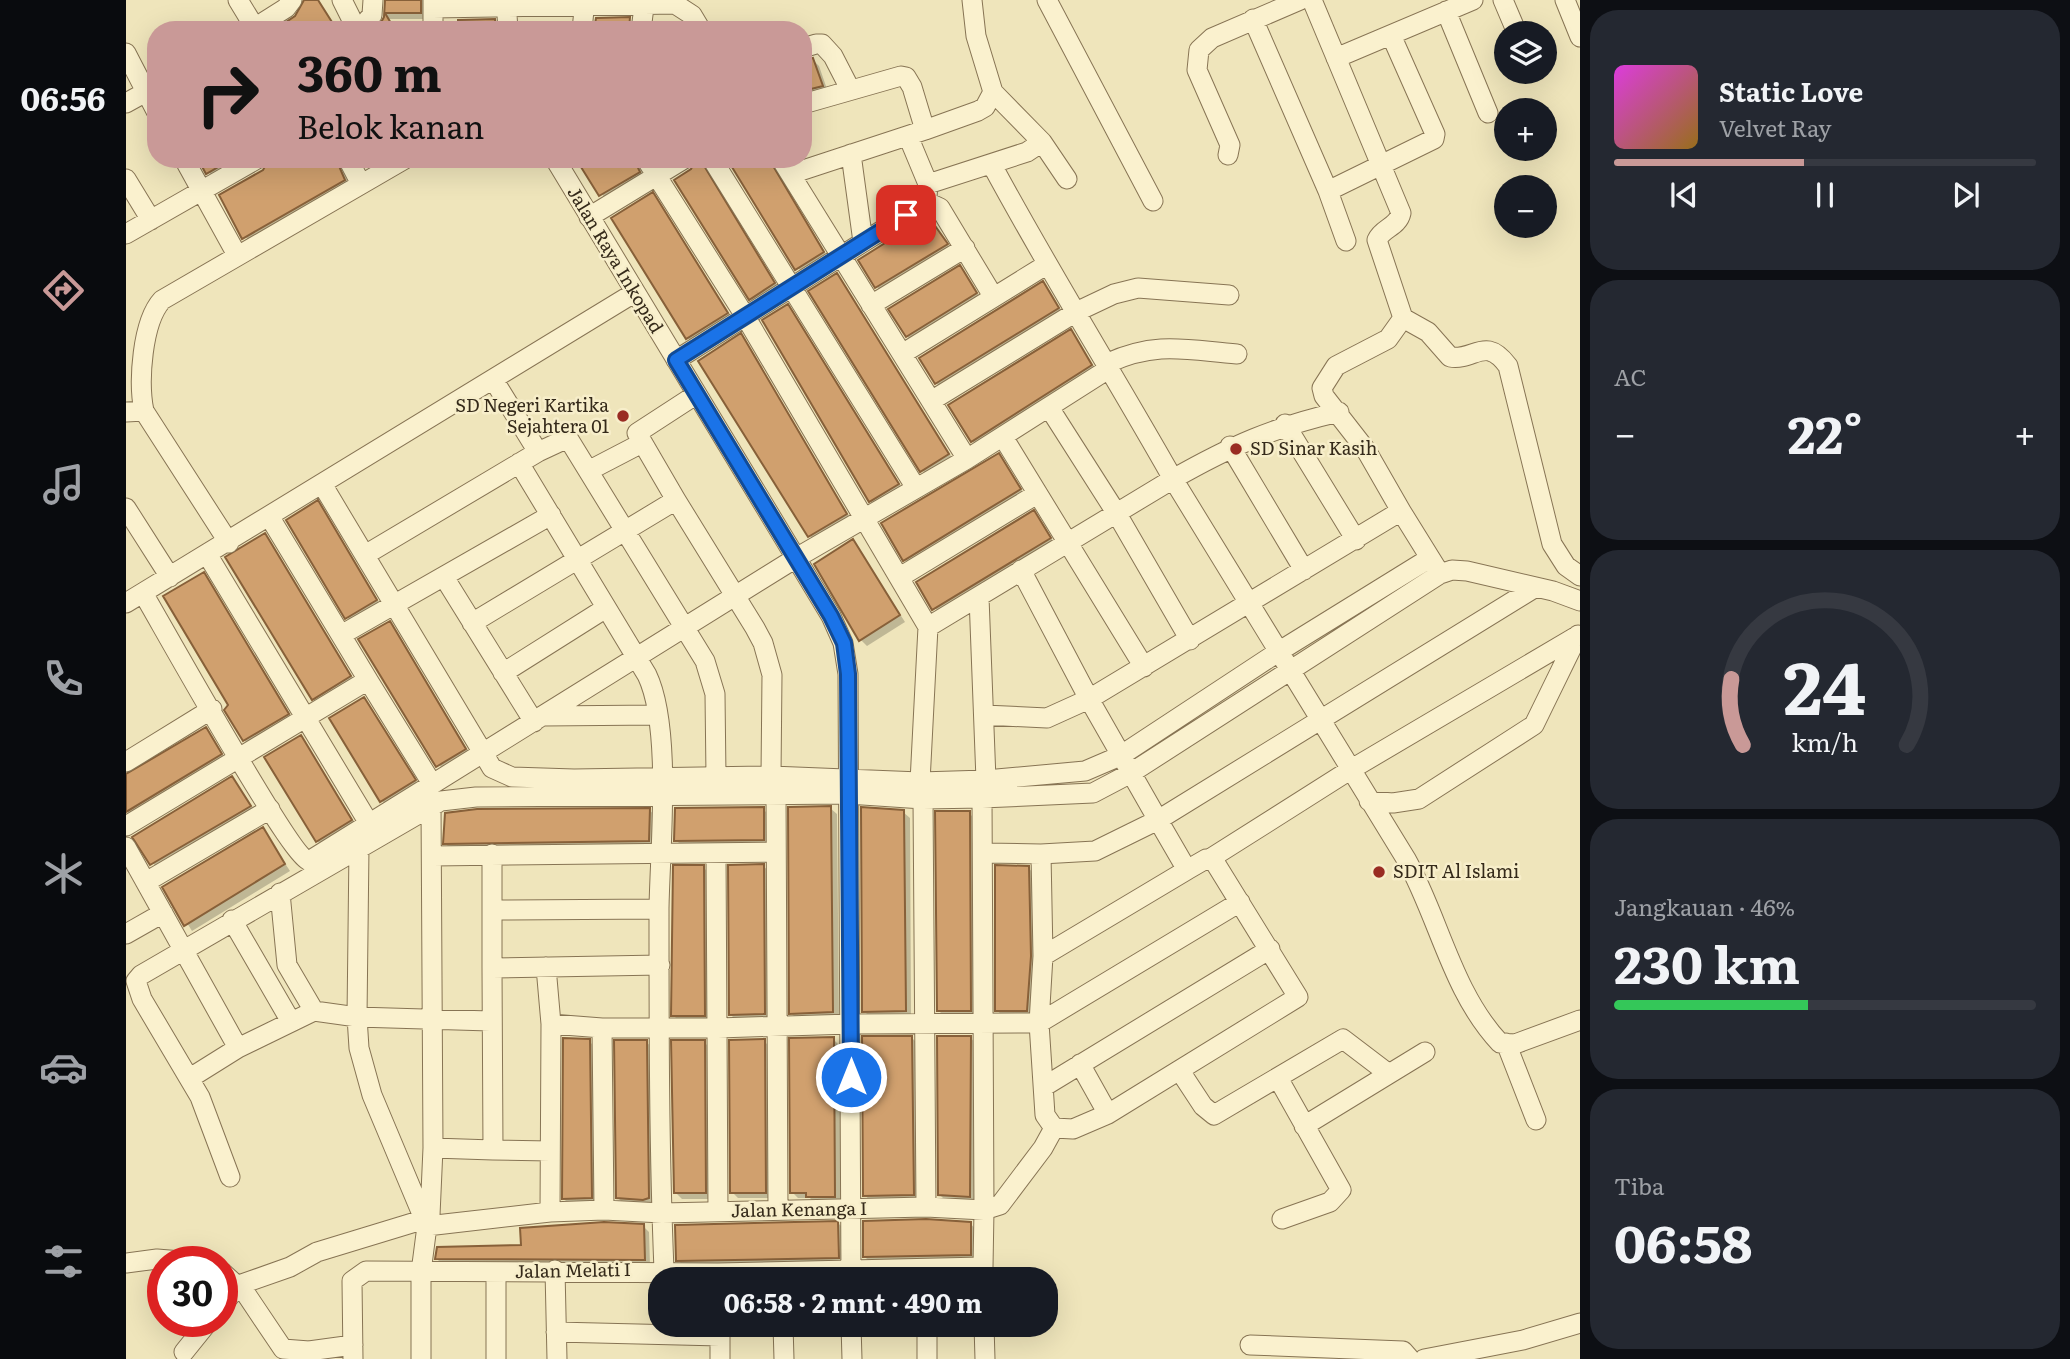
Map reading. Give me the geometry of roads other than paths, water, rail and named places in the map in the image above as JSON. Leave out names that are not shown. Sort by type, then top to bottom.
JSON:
[{"type":"street","points":[[238,0],[249,21]]},
{"type":"street","points":[[266,21],[286,8],[292,0]]},
{"type":"street","points":[[342,0],[353,21]]},
{"type":"street","points":[[366,21],[372,15],[373,0]]},
{"type":"street","points":[[972,0],[976,36],[993,92],[1042,142],[1067,178]]},
{"type":"street","points":[[1047,0],[1153,201]]},
{"type":"street","points":[[1228,155],[1230,145],[1198,70],[1196,58],[1204,43],[1300,0]]},
{"type":"street","points":[[1312,0],[1401,216],[1378,236],[1377,246],[1404,318],[1428,332],[1450,357],[1479,349],[1500,356],[1508,366],[1552,544],[1566,566],[1580,576]]},
{"type":"street","points":[[1336,58],[1473,0]]},
{"type":"street","points":[[1503,0],[1512,21]]},
{"type":"street","points":[[1565,0],[1580,37]]},
{"type":"street","points":[[583,21],[586,2]]},
{"type":"street","points":[[433,4],[676,4],[694,15]]},
{"type":"street","points":[[642,21],[644,6]]},
{"type":"street","points":[[1446,11],[1488,113]]},
{"type":"street","points":[[1253,19],[1328,191],[1346,241]]},
{"type":"street","points":[[1328,191],[1428,144],[1435,134],[1391,35]]},
{"type":"street","points":[[812,45],[816,44],[828,49],[850,89]]},
{"type":"street","points":[[126,53],[147,84]]},
{"type":"street","points":[[812,101],[850,89],[906,77],[912,87],[927,193],[940,208],[993,296]]},
{"type":"street","points":[[126,103],[147,91]]},
{"type":"street","points":[[812,162],[851,154],[978,111],[985,107],[993,92]]},
{"type":"street","points":[[676,360],[863,242],[927,193],[1027,152],[1042,142]]},
{"type":"street","points":[[851,154],[863,242]]},
{"type":"street","points":[[992,165],[1046,265],[1109,366],[1173,479],[1416,876],[1471,1000],[1490,1032],[1500,1043],[1515,1044],[1580,1020]]},
{"type":"street","points":[[189,168],[237,255]]},
{"type":"street","points":[[126,234],[241,168]]},
{"type":"street","points":[[353,168],[361,184]]},
{"type":"street","points":[[229,543],[134,404],[148,326],[155,308],[162,300],[237,255],[389,168]]},
{"type":"street","name":"Jalan Raya Inkopad","points":[[560,168],[796,558],[844,643],[848,674],[851,1267]]},
{"type":"street","points":[[589,217],[650,168]]},
{"type":"street","points":[[652,168],[745,316],[928,627],[922,790],[926,1207]]},
{"type":"street","points":[[718,168],[916,488]]},
{"type":"street","points":[[787,168],[967,459]]},
{"type":"street","points":[[126,179],[150,220]]},
{"type":"street","points":[[871,305],[965,248]]},
{"type":"street","points":[[902,354],[1046,265]]},
{"type":"street","points":[[931,401],[1076,312],[1128,289],[1229,295]]},
{"type":"street","points":[[126,603],[229,543],[634,293]]},
{"type":"street","points":[[1404,318],[1388,339],[1347,360],[1325,379],[1322,388],[1324,396],[1366,450],[1435,566]]},
{"type":"street","points":[[230,1177],[212,1123],[190,1078],[142,999],[136,981],[141,975],[359,847],[373,830],[431,782],[685,629],[796,558],[1050,409],[1109,366],[1139,350],[1160,348],[1237,354]]},
{"type":"street","points":[[493,379],[538,452]]},
{"type":"street","points":[[697,394],[637,433],[640,444],[755,628],[769,660],[772,675],[778,1209]]},
{"type":"street","points":[[1050,409],[1117,514],[1189,639]]},
{"type":"street","points":[[928,627],[1230,446],[1285,425],[1339,412]]},
{"type":"street","points":[[1285,425],[1356,540]]},
{"type":"street","points":[[1003,437],[1144,667]]},
{"type":"street","points":[[365,555],[538,452],[568,438],[705,661],[715,694],[716,776]]},
{"type":"street","points":[[590,470],[640,444]]},
{"type":"street","points":[[1230,446],[1304,570]]},
{"type":"street","points":[[519,463],[653,688],[658,715],[661,786],[659,909],[664,1267]]},
{"type":"street","points":[[322,484],[492,768],[512,777],[661,786],[716,776],[774,785]]},
{"type":"street","points":[[900,577],[1038,494]]},
{"type":"street","points":[[472,623],[676,500]]},
{"type":"street","points":[[126,508],[170,577]]},
{"type":"street","points":[[984,715],[1047,718],[1089,699],[1401,511]]},
{"type":"street","points":[[341,635],[551,515]]},
{"type":"street","points":[[269,516],[431,782]]},
{"type":"street","points":[[207,554],[373,830]]},
{"type":"street","points":[[1125,764],[1289,672],[1435,566]]},
{"type":"street","points":[[144,593],[270,809],[306,861],[373,830],[457,797],[661,786],[774,785],[1093,793],[1125,764],[1278,652],[1435,566],[1536,587],[1580,601]]},
{"type":"street","points":[[1021,570],[1089,699],[1187,870]]},
{"type":"street","points":[[444,577],[503,673],[538,719]]},
{"type":"street","points":[[984,853],[1095,851],[1158,820],[1536,587]]},
{"type":"street","points":[[979,597],[984,715],[984,1267]]},
{"type":"street","points":[[503,673],[606,608]]},
{"type":"street","points":[[1043,956],[1211,858],[1350,770],[1579,634]]},
{"type":"street","points":[[1369,801],[1393,803],[1419,799],[1534,725],[1579,634]]},
{"type":"street","points":[[126,826],[368,680]]},
{"type":"street","points":[[126,762],[212,709]]},
{"type":"street","points":[[538,719],[658,715]]},
{"type":"street","points":[[421,1272],[366,1271],[354,1277],[353,1352],[283,1349],[239,1285],[290,1267],[317,1252],[425,1223],[430,1215],[433,1148],[431,806]]},
{"type":"street","points":[[146,882],[270,809]]},
{"type":"street","points":[[126,847],[239,1048]]},
{"type":"street","points":[[359,847],[357,1017],[366,1079],[425,1223],[421,1272],[421,1359]]},
{"type":"street","points":[[433,856],[775,852]]},
{"type":"street","points":[[492,854],[490,1021],[493,1150]]},
{"type":"street","points":[[716,854],[718,1210]]},
{"type":"street","points":[[1041,854],[1043,956],[1039,1023],[1045,1115],[1054,1128]]},
{"type":"street","points":[[1054,1128],[1073,1129],[1108,1115],[1298,998],[1211,858]]},
{"type":"street","points":[[280,892],[287,965],[314,1011]]},
{"type":"street","points":[[551,1024],[602,1028],[718,1028],[1039,1023],[1240,902]]},
{"type":"street","points":[[492,909],[659,909]]},
{"type":"street","points":[[126,934],[163,913]]},
{"type":"street","points":[[232,920],[290,1020]]},
{"type":"street","points":[[1045,1086],[1270,949]]},
{"type":"street","points":[[492,968],[660,965]]},
{"type":"street","points":[[546,967],[551,1024],[550,1212]]},
{"type":"street","points":[[190,1078],[290,1020],[314,1011],[357,1017],[490,1021]]},
{"type":"street","points":[[602,1028],[604,1210]]},
{"type":"street","points":[[1180,1071],[1203,1106],[1214,1115],[1343,1039],[1389,1074]]},
{"type":"street","points":[[1506,1043],[1536,1120]]},
{"type":"street","points":[[1304,1126],[1425,1052]]},
{"type":"street","points":[[1080,1064],[1108,1115]]},
{"type":"street","points":[[1278,1078],[1341,1190],[1330,1202],[1282,1219]]},
{"type":"street","points":[[984,1210],[1000,1205],[1043,1148],[1054,1128]]},
{"type":"street","points":[[433,1148],[550,1152]]},
{"type":"street","name":"Jalan Kenanga I","points":[[425,1223],[604,1210],[662,1213],[926,1207],[984,1210]]},
{"type":"street","points":[[126,1264],[147,1261]]},
{"type":"street","points":[[555,1270],[557,1359]]},
{"type":"street","name":"Jalan Melati I","points":[[421,1272],[648,1270]]},
{"type":"street","points":[[496,1273],[496,1359]]},
{"type":"street","points":[[1424,1359],[1523,1340],[1580,1323]]},
{"type":"street","points":[[556,1332],[648,1331]]},
{"type":"street","points":[[184,1352],[196,1337]]},
{"type":"street","points":[[720,1337],[720,1359]]},
{"type":"street","points":[[783,1337],[784,1359]]},
{"type":"street","points":[[852,1337],[852,1359]]},
{"type":"street","points":[[927,1337],[927,1359]]},
{"type":"street","points":[[984,1337],[985,1359]]},
{"type":"street","points":[[1250,1345],[1403,1352],[1410,1359]]},
{"type":"place","name":"SD Negeri Kartika Sejahtera 01","points":[[623,416]]},
{"type":"place","name":"SD Sinar Kasih","points":[[1236,449]]},
{"type":"place","name":"SDIT Al Islami","points":[[1379,872]]}]
